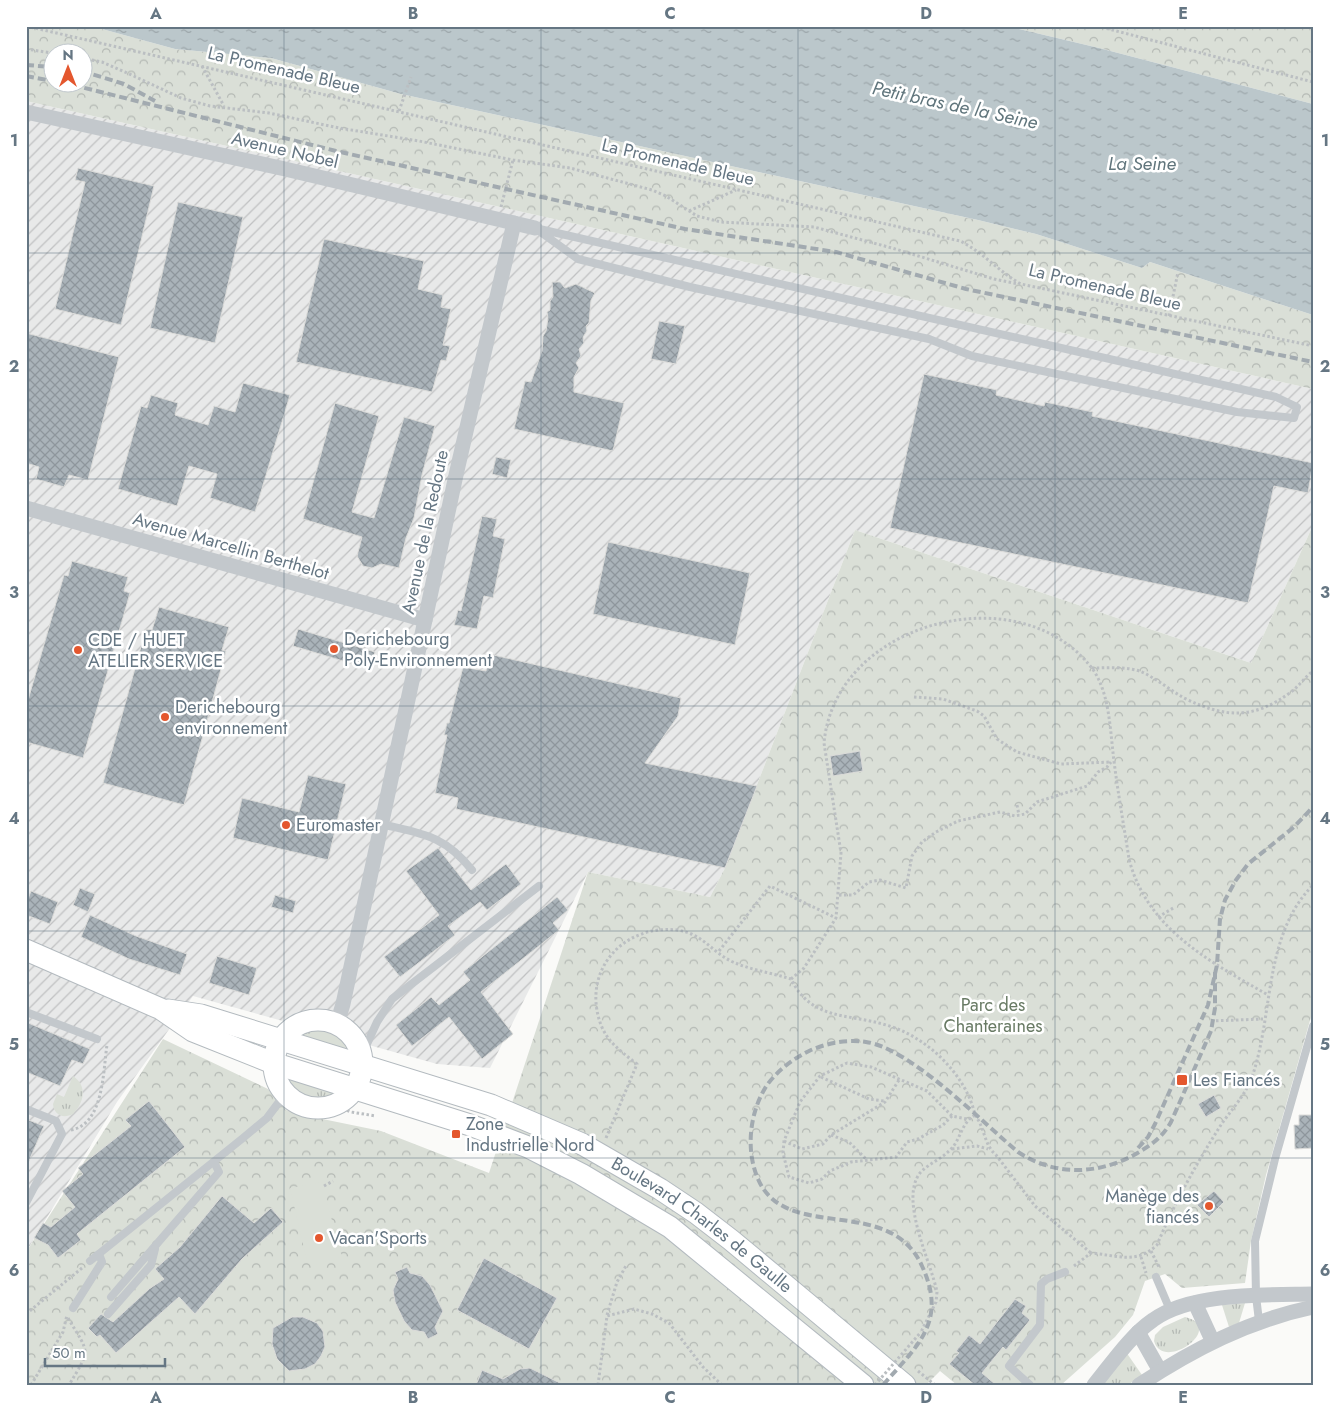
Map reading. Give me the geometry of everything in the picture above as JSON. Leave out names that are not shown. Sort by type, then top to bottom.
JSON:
[{"type":"main road","name":"Boulevard Charles de Gaulle","points":[[26,950],[161,1009],[193,1031],[273,1063],[470,1125],[528,1147],[625,1198],[670,1227],[863,1385]]},
{"type":"main road","name":"Boulevard Charles de Gaulle","points":[[161,1009],[201,1015],[280,1041],[362,1061],[538,1124],[582,1144],[660,1189],[731,1240],[904,1385]]},
{"type":"main road","points":[[314,1020],[337,1024],[350,1035],[357,1045],[362,1061],[355,1088],[346,1098],[333,1105],[310,1107],[292,1100],[279,1084],[273,1063],[280,1041],[300,1024],[314,1020]]},
{"type":"street","name":"Avenue Nobel","points":[[26,112],[535,228]]},
{"type":"street","name":"Avenue de la Redoute","points":[[337,1024],[343,1004],[456,475],[514,223]]},
{"type":"street","name":"Avenue Marcellin Berthelot","points":[[26,508],[425,620]]},
{"type":"street","points":[[1094,1385],[1138,1332],[1170,1310],[1195,1303],[1256,1296],[1313,1294]]},
{"type":"street","points":[[1195,1303],[1212,1340]]},
{"type":"street","points":[[1139,1385],[1212,1340],[1259,1321],[1313,1307]]},
{"type":"street","points":[[1138,1332],[1160,1371]]},
{"type":"lane","points":[[535,228],[1276,397],[1297,407],[1294,418],[1237,412],[972,356],[929,339],[690,287],[578,259],[535,228]]},
{"type":"lane","points":[[381,824],[425,834],[449,845],[472,870]]},
{"type":"lane","points":[[362,1061],[377,1022],[392,999],[539,886]]},
{"type":"lane","points":[[26,1012],[97,1039]]},
{"type":"lane","points":[[1259,1321],[1256,1296],[1255,1241],[1275,1159],[1313,1026]]},
{"type":"lane","points":[[90,1261],[267,1118],[286,1094]]},
{"type":"lane","points":[[26,1109],[56,1121],[61,1132],[26,1203]]},
{"type":"lane","points":[[111,1297],[219,1172],[214,1162]]},
{"type":"lane","points":[[108,1314],[151,1265],[156,1247]]},
{"type":"lane","points":[[74,1308],[102,1262],[99,1254]]},
{"type":"lane","points":[[1030,1385],[1009,1366],[1040,1325],[1041,1284],[1047,1278],[1065,1272]]},
{"type":"lane","points":[[1156,1277],[1170,1310]]},
{"type":"path","name":"La Promenade Bleue","points":[[26,26],[960,241],[976,249],[1010,278],[1021,284],[1313,346]]},
{"type":"path","points":[[1097,26],[1313,82]]},
{"type":"path","points":[[26,50],[42,52]]},
{"type":"path","points":[[92,61],[125,72],[181,98],[513,160],[570,168],[644,188],[666,196],[689,212],[721,222],[814,228],[892,248],[994,279],[1021,284]]},
{"type":"path","points":[[202,65],[224,107]]},
{"type":"path","points":[[399,112],[411,77]]},
{"type":"path","points":[[498,219],[513,160]]},
{"type":"path","points":[[689,212],[737,189]]},
{"type":"path","points":[[1169,316],[1178,272]]},
{"type":"path","points":[[791,979],[804,968],[836,918],[841,853],[824,754],[825,727],[844,689],[869,658],[901,636],[939,622],[957,619],[996,620],[1034,628],[1065,640],[1076,649],[1092,668],[1104,697],[1112,762],[1132,869],[1137,883],[1158,917],[1190,948],[1268,995]]},
{"type":"path","points":[[1092,668],[1116,668],[1141,672],[1183,697],[1208,709],[1229,715],[1253,711],[1269,705],[1291,692],[1313,671]]},
{"type":"path","points":[[914,697],[943,699],[977,711],[984,716],[998,740],[1017,752],[1062,764],[1112,762]]},
{"type":"path","points":[[839,895],[853,894],[869,882],[880,880],[906,888],[912,856],[922,842],[936,832],[958,821],[1000,812],[1025,814],[1037,802],[1087,786],[1098,772],[1112,762]]},
{"type":"path","points":[[1017,805],[1020,815]]},
{"type":"path","points":[[604,1144],[637,1064],[614,1046],[601,1026],[596,990],[606,960],[616,948],[643,933],[653,931],[687,932],[702,938],[732,962],[791,979],[797,990],[813,1007],[835,1015],[888,1025],[925,1046],[961,1078],[971,1098],[975,1116],[982,1124],[989,1149],[1035,1206],[1091,1253],[1141,1257],[1157,1245],[1190,1174],[1251,1079],[1277,951],[1289,918],[1300,898],[1313,885]]},
{"type":"path","points":[[718,951],[770,886],[836,918]]},
{"type":"path","points":[[1158,917],[1175,907]]},
{"type":"path","points":[[1211,1021],[1264,1019]]},
{"type":"path","points":[[61,1132],[81,1126],[89,1120],[96,1108],[108,1044],[97,1039]]},
{"type":"path","points":[[952,1116],[943,1125],[918,1139],[907,1142],[896,1157],[866,1160],[844,1165],[830,1171],[822,1179],[808,1184],[790,1177],[783,1153],[784,1141],[800,1102],[820,1076],[847,1063],[871,1067],[926,1091],[952,1116],[968,1120]]},
{"type":"path","points":[[820,1076],[869,1099],[884,1102]]},
{"type":"path","points":[[784,1141],[802,1149],[823,1144],[831,1135],[884,1102],[899,1080]]},
{"type":"path","points":[[333,1105],[351,1112],[379,1116]]},
{"type":"path","points":[[875,1385],[921,1332],[936,1302],[937,1292],[918,1230],[913,1190],[921,1172],[952,1149],[968,1120],[975,1116]]},
{"type":"path","points":[[831,1135],[849,1142],[866,1160]]},
{"type":"path","points":[[952,1149],[977,1146],[989,1149]]},
{"type":"path","points":[[324,1186],[333,1180]]},
{"type":"path","points":[[1151,1251],[1156,1277]]},
{"type":"path","points":[[1065,1272],[1091,1253]]},
{"type":"path","points":[[1141,1257],[1156,1277]]},
{"type":"path","points":[[26,1314],[90,1261]]},
{"type":"path","points":[[598,1385],[607,1316],[618,1282],[627,1264]]},
{"type":"path","points":[[607,1316],[634,1309],[652,1314],[669,1323],[703,1367],[722,1385]]},
{"type":"path","points":[[31,1385],[63,1332],[67,1316],[86,1349],[86,1357],[69,1385]]},
{"type":"shaded area","points":[[26,101],[1313,389],[1313,525],[1251,663],[855,530],[725,868],[710,897],[588,872],[490,1068],[437,1064],[193,996],[117,1102],[26,1252]]},
{"type":"green space","points":[[26,26],[91,26],[175,49],[271,58],[401,94],[978,220],[1036,234],[1142,268],[1150,262],[1313,315],[1313,389],[26,101]]},
{"type":"green space","points":[[1006,26],[1313,26],[1313,104],[1099,48]]},
{"type":"green space","name":"Parc des Chanteraines","points":[[1313,525],[1313,1010],[1266,1175],[1251,1241],[1245,1283],[1182,1288],[1165,1274],[1145,1281],[1133,1315],[1115,1337],[1061,1385],[957,1385],[940,1371],[926,1385],[26,1385],[26,1252],[163,1039],[268,1089],[286,1110],[381,1131],[489,1173],[588,872],[710,897],[725,868],[855,530],[1251,663]]},
{"type":"green space","points":[[310,1031],[322,1031],[333,1034],[342,1040],[348,1050],[299,1036]]},
{"type":"green space","points":[[73,1076],[81,1085],[82,1100],[73,1114],[63,1116],[55,1111],[53,1104],[57,1094],[64,1097]]},
{"type":"green space","points":[[285,1078],[335,1094],[321,1098],[306,1097],[293,1090]]},
{"type":"green space","name":"Vacan'Sports","points":[[322,1182],[329,1193],[325,1195],[342,1257],[313,1265],[307,1261],[290,1188]]},
{"type":"green space","points":[[1245,1303],[1239,1323],[1229,1327],[1222,1305]]},
{"type":"green space","points":[[1185,1317],[1196,1322],[1199,1329],[1196,1337],[1189,1345],[1179,1350],[1169,1352],[1160,1350],[1154,1341],[1155,1335],[1163,1327]]},
{"type":"green space","points":[[1126,1352],[1142,1375],[1128,1385],[1100,1385]]},
{"type":"water","name":"La Seine","points":[[91,26],[1006,26],[1099,48],[1313,104],[1313,315],[1150,262],[1142,268],[1036,234],[978,220],[401,94],[271,58],[175,49]]},
{"type":"building","points":[[78,168],[154,186],[121,325],[55,309],[85,182],[75,180]]},
{"type":"building","points":[[178,202],[243,217],[215,343],[150,328]]},
{"type":"building","points":[[324,239],[424,261],[418,289],[443,295],[441,307],[451,309],[443,345],[450,346],[446,361],[441,360],[432,392],[296,362]]},
{"type":"building","points":[[552,282],[560,282],[565,288],[576,284],[595,293],[591,300],[589,323],[586,326],[587,331],[583,337],[584,343],[579,349],[581,356],[576,363],[579,368],[574,377],[574,392],[624,403],[613,451],[514,429],[525,381],[531,382],[542,351],[543,336],[546,331],[548,318],[547,312],[550,310],[550,301],[553,297]]},
{"type":"building","points":[[659,321],[685,326],[676,364],[651,359]]},
{"type":"building","points":[[26,333],[119,357],[88,480],[69,475],[64,487],[36,479],[39,467],[26,463]]},
{"type":"building","points":[[924,374],[997,390],[996,395],[1044,406],[1045,402],[1093,412],[1092,416],[1313,463],[1308,493],[1274,486],[1248,603],[890,528]]},
{"type":"building","points":[[243,383],[290,395],[255,512],[210,498],[217,474],[189,466],[177,506],[118,489],[141,406],[147,408],[151,395],[178,403],[175,415],[208,425],[214,406],[235,412]]},
{"type":"building","points":[[335,403],[379,416],[352,512],[374,518],[404,417],[435,426],[422,475],[414,518],[406,538],[399,568],[381,564],[372,568],[363,566],[357,556],[362,537],[303,519]]},
{"type":"building","points":[[496,457],[511,460],[507,478],[492,474]]},
{"type":"building","points":[[482,516],[497,519],[493,536],[505,539],[493,598],[484,596],[477,629],[454,625],[458,610],[461,611]]},
{"type":"building","points":[[608,542],[750,573],[735,645],[593,614]]},
{"type":"building","name":"CDE / HUET ATELIER SERVICE","points":[[72,561],[128,577],[124,591],[130,593],[83,758],[26,742],[26,707],[64,575],[68,576]]},
{"type":"building","name":"Derichebourg environnement","points":[[159,607],[229,627],[222,650],[226,651],[184,805],[103,783],[146,629],[152,630]]},
{"type":"building","name":"Derichebourg Poly-Environnement","points":[[298,629],[375,652],[370,669],[293,646]]},
{"type":"building","points":[[489,654],[681,698],[678,716],[645,763],[757,786],[725,868],[456,809],[458,798],[435,793],[447,735],[444,735],[447,723],[449,723],[463,667],[486,671]]},
{"type":"building","points":[[860,751],[863,771],[833,776],[830,756]]},
{"type":"building","name":"Euromaster","points":[[308,775],[346,784],[328,860],[233,838],[242,798],[299,812]]},
{"type":"building","points":[[438,848],[471,890],[506,864],[521,884],[487,910],[480,902],[448,926],[455,935],[400,977],[384,957],[439,915],[406,871]]},
{"type":"building","points":[[80,888],[95,894],[88,912],[73,905]]},
{"type":"building","points":[[31,891],[58,902],[50,924],[26,915],[26,904]]},
{"type":"building","points":[[275,895],[296,901],[293,913],[271,907]]},
{"type":"building","points":[[557,897],[568,910],[553,923],[559,930],[481,992],[513,1034],[482,1059],[449,1017],[412,1046],[396,1025],[431,997],[439,1005],[470,980],[463,972]]},
{"type":"building","points":[[90,915],[136,936],[187,954],[180,975],[129,959],[81,937]]},
{"type":"building","points":[[217,956],[257,968],[249,995],[209,983]]},
{"type":"building","points":[[26,1022],[90,1049],[83,1064],[72,1060],[60,1086],[26,1072]]},
{"type":"building","points":[[1214,1095],[1221,1108],[1206,1117],[1198,1104]]},
{"type":"building","points":[[149,1101],[185,1147],[77,1234],[81,1240],[58,1258],[48,1245],[34,1238],[43,1223],[51,1227],[75,1207],[62,1191],[83,1174],[78,1168],[131,1126],[125,1120]]},
{"type":"building","points":[[1299,1115],[1313,1115],[1313,1148],[1295,1149],[1294,1125],[1299,1125]]},
{"type":"building","points":[[26,1119],[44,1126],[26,1168]]},
{"type":"building","name":"Manège des fiancés","points":[[1214,1191],[1224,1202],[1209,1217],[1197,1205]]},
{"type":"building","points":[[222,1196],[254,1223],[271,1208],[283,1222],[242,1259],[195,1314],[179,1297],[116,1353],[100,1335],[97,1337],[88,1328],[101,1314],[113,1322],[149,1289],[164,1279],[155,1269],[180,1247]]},
{"type":"building","points":[[484,1258],[557,1298],[529,1349],[457,1310]]},
{"type":"building","points":[[407,1267],[410,1273],[422,1276],[430,1285],[443,1311],[435,1327],[438,1334],[428,1339],[424,1332],[412,1330],[404,1321],[395,1302],[393,1290],[398,1279],[395,1272]]},
{"type":"building","points":[[1015,1299],[1026,1306],[1022,1313],[1030,1320],[1006,1350],[1003,1347],[982,1373],[996,1385],[975,1385],[949,1364],[959,1353],[956,1351],[969,1335],[980,1344]]},
{"type":"building","points":[[292,1317],[303,1317],[317,1323],[323,1331],[325,1347],[315,1364],[305,1369],[289,1371],[277,1359],[272,1344],[273,1328]]},
{"type":"building","points":[[530,1368],[564,1385],[476,1385],[482,1370],[503,1379],[520,1369]]},
{"type":"railway","points":[[26,65],[42,66]]},
{"type":"railway","points":[[92,74],[124,84],[155,101]]},
{"type":"railway","points":[[26,76],[42,79]]},
{"type":"railway","points":[[92,90],[336,151],[685,229],[836,252],[966,289],[1313,362]]},
{"type":"railway","points":[[1138,1148],[1148,1137],[1155,1124],[1208,1005],[1217,965],[1220,919],[1225,900],[1248,864],[1294,827],[1313,807]]},
{"type":"railway","points":[[883,1385],[917,1345],[925,1332],[930,1318],[932,1303],[929,1286],[922,1266],[907,1244],[886,1231],[863,1224],[813,1216],[791,1210],[772,1198],[758,1179],[754,1167],[751,1143],[753,1118],[761,1095],[771,1080],[787,1065],[811,1050],[838,1042],[866,1042],[884,1047],[924,1072],[1018,1152],[1032,1160],[1061,1169],[1076,1170],[1105,1166],[1120,1162],[1145,1148],[1160,1137],[1171,1122],[1211,1031],[1215,1008],[1215,972]]},
{"type":"place","name":"Derichebourg Poly-Environnement","points":[[334,649]]},
{"type":"place","name":"CDE / HUET ATELIER SERVICE","points":[[78,650]]},
{"type":"place","name":"Derichebourg environnement","points":[[165,717]]},
{"type":"place","name":"Euromaster","points":[[286,825]]},
{"type":"place","name":"Les Fiancés","points":[[1182,1080]]},
{"type":"place","name":"Zone Industrielle Nord","points":[[456,1134]]},
{"type":"place","name":"Manège des fiancés","points":[[1209,1206]]},
{"type":"place","name":"Vacan'Sports","points":[[319,1238]]},
{"type":"water label","name":"Petit bras de la Seine","points":[[955,105]]}]
